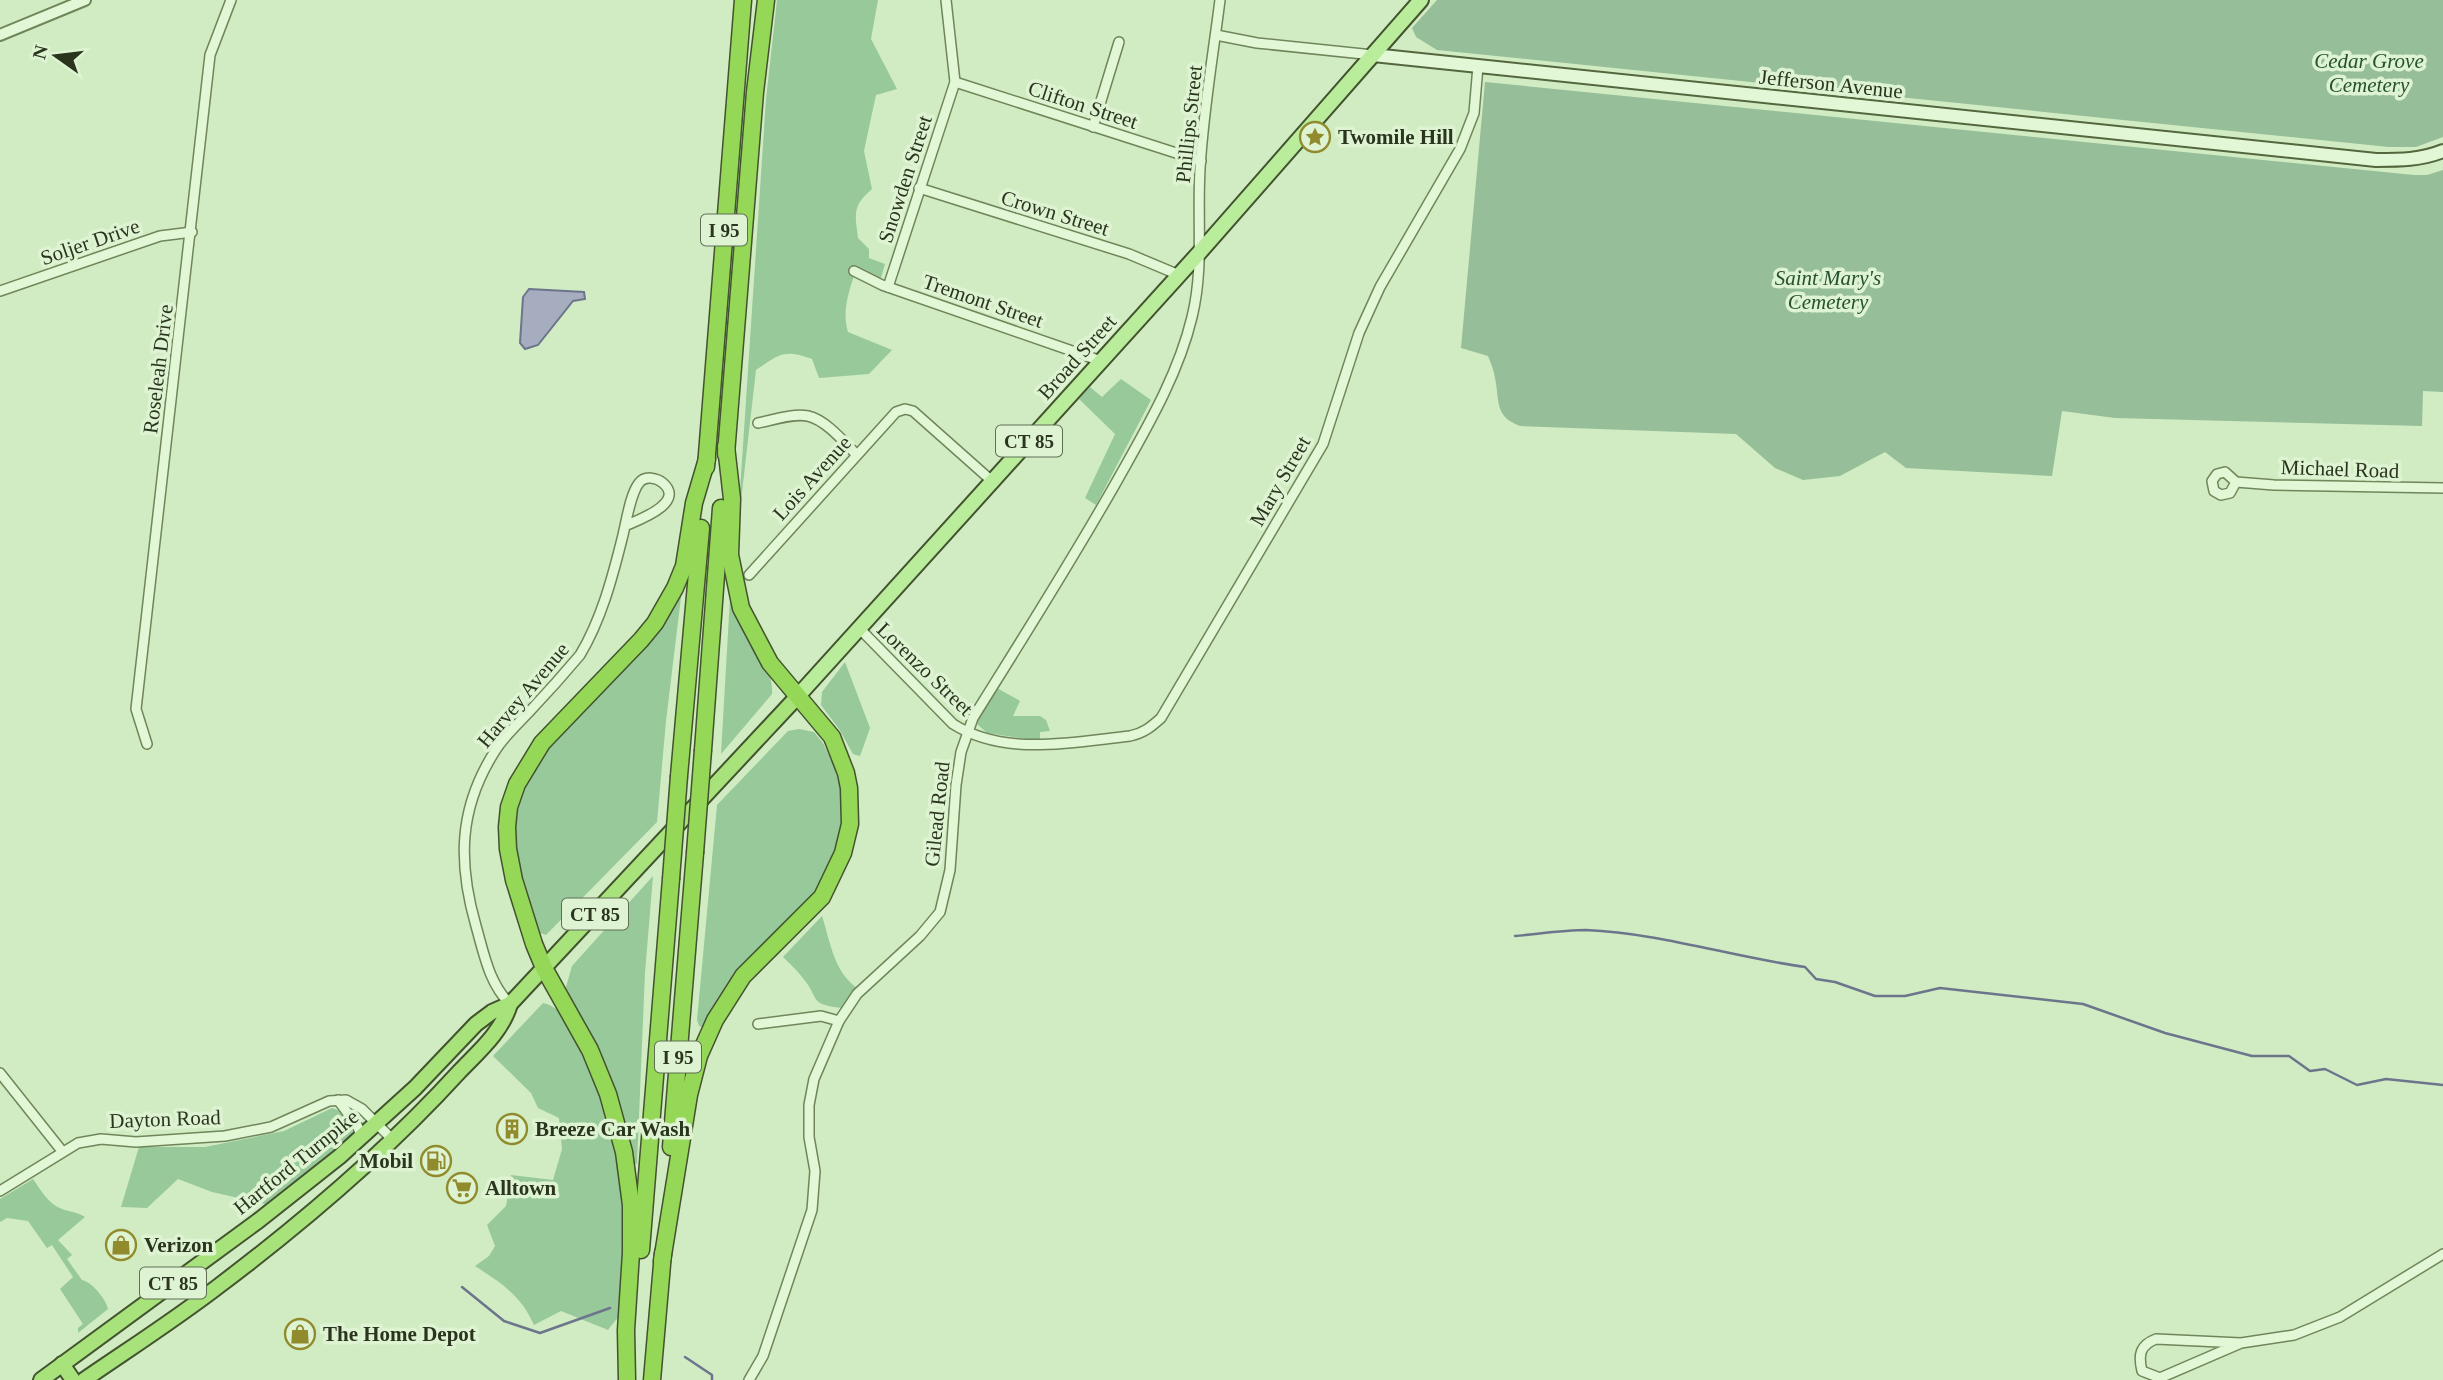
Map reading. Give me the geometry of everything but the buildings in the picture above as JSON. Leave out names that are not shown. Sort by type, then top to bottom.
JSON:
[{"type":"highway","name":"I 95","points":[[629,1380],[743,0]]},
{"type":"highway","name":"I 95","points":[[652,1380],[754,105],[766,0]]},
{"type":"highway","points":[[662,1261],[689,1094],[704,1044],[725,1002],[743,976],[822,897],[836,871],[848,834],[850,805],[846,773],[832,737],[770,663],[741,608],[730,555],[732,499],[726,446]]},
{"type":"highway","points":[[629,1380],[626,1330],[631,1205],[624,1152],[608,1094],[590,1050],[544,968],[524,914],[508,849],[507,827],[517,784],[542,743],[655,623],[675,588],[684,566],[694,503],[707,459]]},
{"type":"highway","name":"Broad Street","points":[[702,800],[797,697]]},
{"type":"highway","name":"Hartford Turnpike","points":[[52,1374],[258,1222],[361,1138],[476,1024],[492,1012],[510,1004],[702,800]]},
{"type":"highway","name":"Hartford Turnpike","points":[[84,1380],[219,1286],[315,1210],[394,1141],[491,1038],[504,1020],[510,1004]]},
{"type":"highway","name":"Hartford Turnpike","points":[[52,1374],[74,1380]]},
{"type":"main road","name":"Broad Street","points":[[797,697],[1199,253],[1421,0]]},
{"type":"main road","name":"Jefferson Avenue","points":[[1373,55],[2376,160],[2429,157],[2443,151]]},
{"type":"street","points":[[0,35],[85,0]]},
{"type":"street","name":"Roseleah Drive","points":[[147,744],[136,709],[210,55],[231,0]]},
{"type":"street","points":[[946,0],[955,82]]},
{"type":"street","name":"Phillips Street","points":[[1199,253],[1200,161],[1220,0]]},
{"type":"street","name":"Jefferson Avenue","points":[[1216,35],[1268,44],[1373,55]]},
{"type":"street","points":[[1093,128],[1119,42]]},
{"type":"street","name":"Mary Street","points":[[967,733],[986,740],[1045,744],[1143,733],[1161,718],[1324,443],[1359,333],[1380,287],[1460,149],[1474,113],[1478,66]]},
{"type":"street","name":"Clifton Street","points":[[955,82],[1200,161]]},
{"type":"street","name":"Snowden Street","points":[[888,287],[955,82]]},
{"type":"street","name":"Crown Street","points":[[919,188],[1129,254],[1179,275]]},
{"type":"street","name":"Soljer Drive","points":[[0,291],[160,236],[192,232]]},
{"type":"street","name":"Gilead Road","points":[[749,1380],[763,1356],[812,1210],[815,1171],[809,1137],[809,1105],[814,1079],[839,1021],[858,994],[920,936],[940,912],[950,870],[956,785],[967,733],[973,718],[1093,523],[1138,442],[1174,369],[1193,314],[1199,253]]},
{"type":"street","name":"Tremont Street","points":[[854,271],[888,287],[1101,361]]},
{"type":"street","name":"Lois Avenue","points":[[748,575],[896,412],[905,409],[913,411],[993,482]]},
{"type":"street","points":[[758,423],[809,416],[818,420],[856,454]]},
{"type":"street","name":"Harvey Avenue","points":[[510,1004],[494,983],[468,897],[464,846],[467,813],[475,788],[495,752],[580,655],[588,642],[609,584],[625,526],[639,482],[652,478],[662,482],[667,487],[669,498],[664,507],[625,526]]},
{"type":"street","name":"Michael Road","points":[[2236,482],[2300,486],[2443,488]]},
{"type":"street","name":"Lorenzo Street","points":[[860,629],[953,724],[967,733]]},
{"type":"street","points":[[758,1024],[821,1016],[839,1021]]},
{"type":"street","points":[[0,1073],[62,1151]]},
{"type":"street","points":[[338,1100],[346,1100],[362,1109],[394,1141]]},
{"type":"street","points":[[338,1100],[358,1127],[361,1138]]},
{"type":"street","name":"Dayton Road","points":[[0,1191],[78,1143],[100,1139],[136,1142],[225,1136],[271,1127],[328,1101],[338,1100]]},
{"type":"street","points":[[2241,1343],[2160,1378],[2142,1371],[2139,1359],[2141,1349],[2156,1339],[2241,1343],[2294,1335],[2340,1317],[2443,1254]]},
{"type":"green space","points":[[777,0],[878,0],[871,39],[897,89],[876,95],[864,151],[872,189],[861,200],[856,216],[858,238],[869,249],[869,258],[885,264],[881,278],[854,276],[846,318],[848,332],[892,350],[869,374],[819,378],[812,359],[795,354],[777,357],[756,370],[737,536],[766,99]]},
{"type":"green space","name":"Cedar Grove Cemetery","points":[[1437,0],[2443,0],[2443,137],[2416,147],[2389,147],[1437,50],[1416,37],[1412,28]]},
{"type":"green space","name":"Saint Mary's Cemetery","points":[[1485,82],[2414,175],[2427,175],[2443,170],[2443,392],[2423,391],[2422,426],[2115,418],[2062,411],[2052,476],[1906,468],[1885,452],[1840,476],[1803,480],[1775,468],[1736,434],[1520,426],[1502,413],[1488,356],[1461,348]]},
{"type":"green space","points":[[1121,379],[1151,400],[1096,505],[1085,498],[1115,434],[1079,399],[1090,387],[1102,397]]},
{"type":"green space","points":[[680,590],[657,822],[546,935],[540,933],[528,905],[517,846],[517,813],[527,781],[547,744]]},
{"type":"green space","points":[[730,598],[733,599],[764,658],[772,694],[721,754]]},
{"type":"green space","points":[[845,662],[870,728],[860,756],[853,754],[821,705],[822,692]]},
{"type":"green space","points":[[997,688],[1020,701],[1013,716],[1040,716],[1046,720],[1050,731],[1040,732],[1040,741],[987,733],[977,724]]},
{"type":"green space","points":[[799,729],[814,732],[823,743],[834,766],[841,790],[843,815],[839,844],[819,890],[722,995],[702,1027],[697,1020],[717,805],[788,731]]},
{"type":"green space","points":[[653,876],[645,973],[637,1164],[633,1163],[566,987],[572,966]]},
{"type":"green space","points":[[822,916],[838,965],[857,988],[842,1008],[819,1002],[800,974],[783,957]]},
{"type":"green space","points":[[543,1003],[556,1009],[573,1032],[602,1099],[617,1154],[623,1210],[621,1301],[620,1313],[608,1330],[561,1311],[534,1325],[523,1306],[502,1284],[475,1266],[489,1256],[495,1246],[487,1225],[506,1206],[511,1175],[553,1180],[562,1149],[559,1118],[538,1108],[531,1093],[493,1056]]},
{"type":"green space","points":[[332,1108],[347,1118],[353,1135],[265,1204],[212,1192],[178,1179],[147,1208],[121,1207],[139,1147],[205,1147],[284,1131]]},
{"type":"green space","points":[[33,1179],[53,1204],[85,1217],[58,1240],[72,1255],[67,1259],[82,1280],[98,1292],[108,1309],[78,1333],[78,1328],[83,1324],[60,1289],[73,1277],[52,1245],[47,1248],[28,1221],[7,1218],[0,1222],[0,1199]]},
{"type":"water","points":[[529,289],[584,292],[585,299],[573,301],[538,345],[525,349],[520,343],[523,297]]},
{"type":"waterway","points":[[1515,936],[1586,930],[1669,940],[1805,967],[1816,979],[1835,982],[1875,996],[1905,996],[1940,988],[2083,1004],[2165,1033],[2252,1056],[2289,1056],[2310,1071],[2325,1069],[2357,1085],[2386,1079],[2443,1085]]},
{"type":"waterway","points":[[462,1287],[504,1321],[540,1333],[610,1308]]},
{"type":"waterway","points":[[685,1357],[712,1375],[712,1380]]},
{"type":"place","name":"Twomile Hill","points":[[1315,137]]},
{"type":"place","name":"Breeze Car Wash","points":[[512,1129]]},
{"type":"place","name":"Mobil","points":[[436,1161]]},
{"type":"place","name":"Alltown","points":[[462,1188]]},
{"type":"place","name":"Verizon","points":[[121,1245]]},
{"type":"place","name":"The Home Depot","points":[[300,1334]]}]
